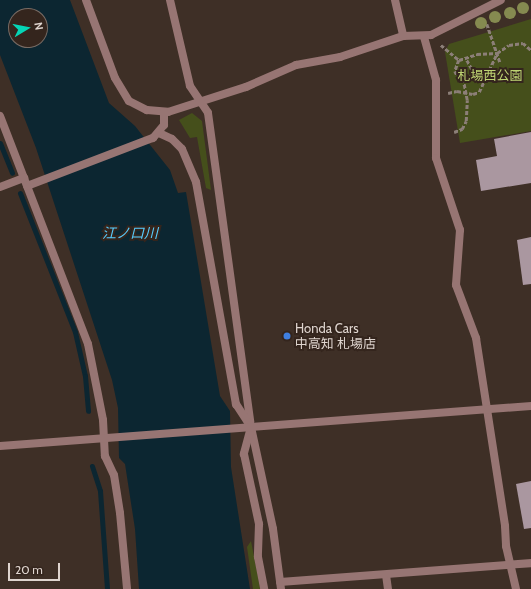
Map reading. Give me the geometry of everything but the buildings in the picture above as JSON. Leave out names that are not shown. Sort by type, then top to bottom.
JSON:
[{"type":"street","points":[[86,0],[122,90],[129,101],[140,108],[164,112],[246,87],[287,68],[340,57],[403,36],[424,37],[450,27],[500,0]]},
{"type":"street","points":[[170,0],[188,81],[198,102],[208,113],[251,427],[273,530],[280,585],[531,563]]},
{"type":"street","points":[[395,0],[403,36]]},
{"type":"street","points":[[424,37],[436,80],[436,158],[460,230],[456,285],[476,338],[510,564],[516,589]]},
{"type":"street","points":[[156,136],[164,125],[164,112]]},
{"type":"street","points":[[0,116],[88,344],[97,380],[105,456],[114,475],[120,513],[127,589]]},
{"type":"street","points":[[27,186],[156,136],[172,139],[182,149],[196,182],[236,404],[251,427],[244,454],[259,524],[258,557],[264,589]]},
{"type":"street","points":[[0,187],[24,178]]},
{"type":"street","points":[[0,446],[104,439],[235,427],[531,406]]},
{"type":"street","points":[[386,575],[388,589]]},
{"type":"path","points":[[487,24],[500,62]]},
{"type":"path","points":[[441,46],[459,60],[467,60],[477,54],[497,53],[508,45],[523,43],[531,50]]},
{"type":"path","points":[[448,93],[466,91],[473,94],[479,92],[488,77],[497,53]]},
{"type":"path","points":[[454,132],[462,129],[466,121],[466,91],[463,80],[455,71],[459,60]]},
{"type":"path","points":[[467,60],[473,71],[488,77]]},
{"type":"path","points":[[463,80],[469,79],[473,71]]},
{"type":"green space","name":"札場西公園","points":[[531,19],[531,131],[460,143],[445,52],[449,44]]},
{"type":"green space","points":[[192,113],[202,121],[211,190],[206,188],[197,137],[190,138],[179,120]]},
{"type":"green space","points":[[251,541],[260,589],[253,589],[247,547]]},
{"type":"water","name":"江ノ口川","points":[[0,0],[70,0],[109,103],[135,126],[170,170],[178,193],[186,192],[220,396],[230,411],[231,467],[250,589],[139,589],[135,529],[125,464],[119,458],[118,408],[112,380],[36,148],[0,55]]},
{"type":"waterway","points":[[0,143],[12,173]]},
{"type":"waterway","points":[[20,193],[75,332],[85,376],[88,411]]},
{"type":"waterway","points":[[92,466],[100,491],[107,589]]},
{"type":"place","name":"Honda Cars 中高知 札場店","points":[[287,336]]}]
